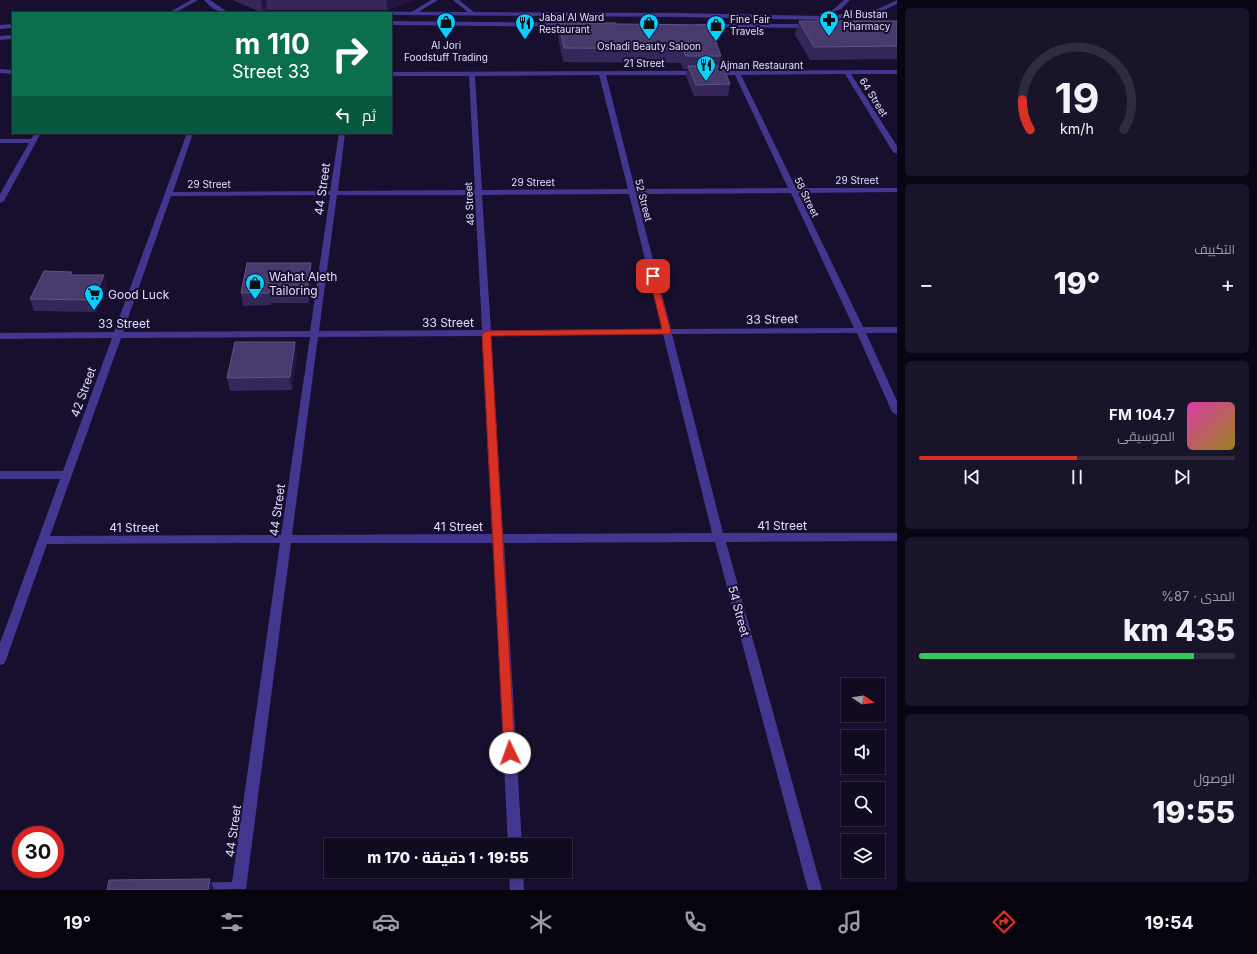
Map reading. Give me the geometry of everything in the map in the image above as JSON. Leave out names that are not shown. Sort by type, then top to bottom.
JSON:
[{"type":"street","points":[[173,12],[195,0]]},
{"type":"street","points":[[207,0],[224,12]]},
{"type":"street","points":[[412,13],[435,0]]},
{"type":"street","points":[[456,0],[472,13]]},
{"type":"street","points":[[806,18],[822,15],[835,10],[847,0]]},
{"type":"street","points":[[392,13],[681,15],[806,18],[847,17],[880,10],[897,2]]},
{"type":"street","points":[[392,23],[580,25]]},
{"type":"street","points":[[0,27],[12,26]]},
{"type":"street","points":[[694,26],[818,26]]},
{"type":"street","points":[[0,38],[12,37]]},
{"type":"street","points":[[0,71],[12,72]]},
{"type":"street","name":"21 Street","points":[[392,74],[897,72]]},
{"type":"street","name":"52 Street","points":[[602,73],[667,332]]},
{"type":"street","name":"58 Street","points":[[737,73],[860,330],[897,412]]},
{"type":"street","name":"64 Street","points":[[847,73],[897,152]]},
{"type":"street","name":"48 Street","points":[[472,74],[515,838]]},
{"type":"street","points":[[0,201],[38,134]]},
{"type":"street","name":"42 Street","points":[[0,660],[190,134]]},
{"type":"street","name":"44 Street","points":[[238,890],[342,134]]},
{"type":"street","points":[[0,141],[34,141]]},
{"type":"street","name":"29 Street","points":[[168,194],[897,190]]},
{"type":"street","name":"33 Street","points":[[0,336],[486,334],[897,330]]},
{"type":"street","name":"54 Street","points":[[667,332],[719,538],[815,890]]},
{"type":"street","points":[[0,475],[67,474]]},
{"type":"street","name":"41 Street","points":[[43,540],[897,537]]},
{"type":"street","points":[[516,878],[517,890]]},
{"type":"street","points":[[180,890],[238,890]]},
{"type":"building","points":[[799,21],[897,21],[897,46],[814,47]]},
{"type":"building","points":[[559,23],[710,25],[721,56],[686,56],[683,49],[564,48]]},
{"type":"building","points":[[688,66],[723,66],[730,84],[696,85]]},
{"type":"building","points":[[247,263],[311,263],[307,291],[241,293]]},
{"type":"building","points":[[44,271],[72,272],[70,275],[104,275],[93,300],[30,299]]},
{"type":"building","points":[[235,342],[295,342],[290,377],[227,378]]},
{"type":"building","points":[[210,879],[208,890],[107,890],[109,880]]},
{"type":"place","name":"Al Bustan Pharmacy","points":[[829,37]]},
{"type":"place","name":"Al Jori Foodstuff Trading","points":[[446,39]]},
{"type":"place","name":"Jabal Al Ward Restaurant","points":[[525,40]]},
{"type":"place","name":"Oshadi Beauty Saloon","points":[[649,40]]},
{"type":"place","name":"Fine Fair Travels","points":[[716,42]]},
{"type":"place","name":"Ajman Restaurant","points":[[706,82]]},
{"type":"place","name":"Wahat Aleth Tailoring","points":[[255,300]]},
{"type":"place","name":"Good Luck","points":[[94,311]]},
{"type":"route","points":[[510,753],[486,334],[667,332],[653,276]]}]
